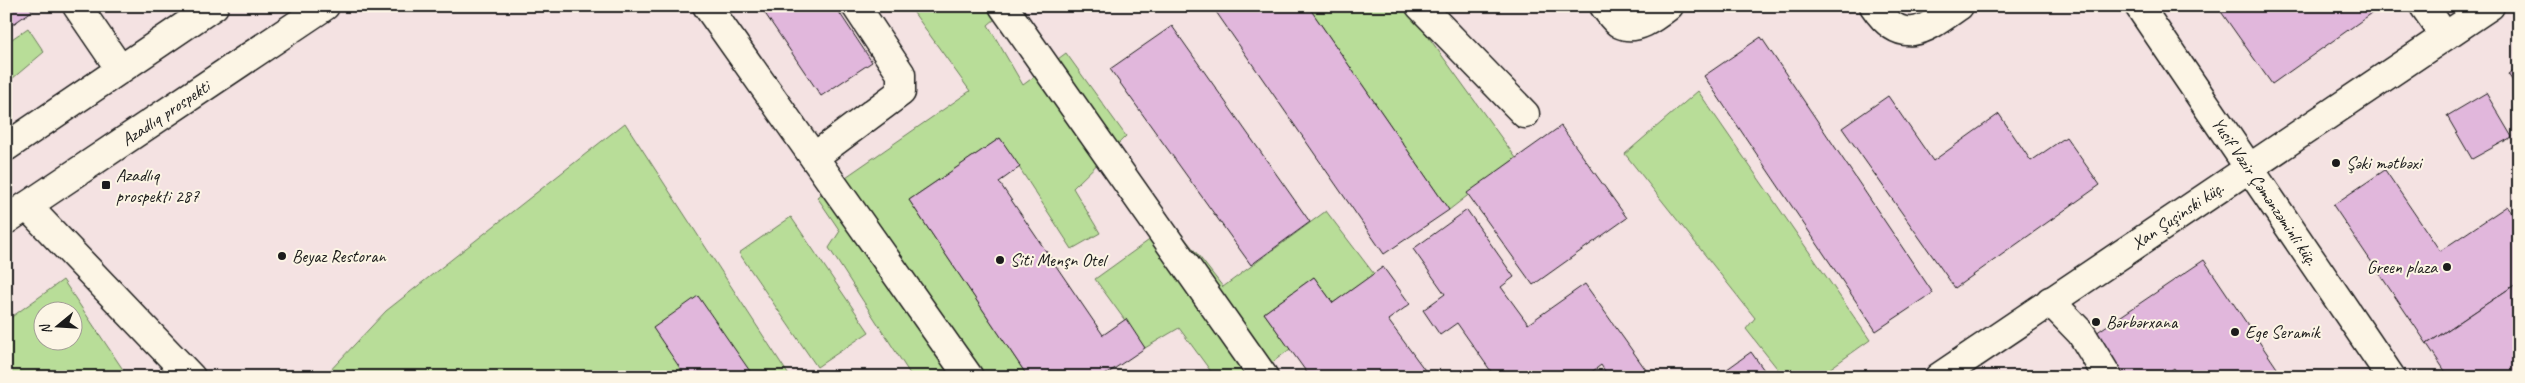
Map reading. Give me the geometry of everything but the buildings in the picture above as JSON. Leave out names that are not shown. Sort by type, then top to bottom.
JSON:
[{"type":"main road","points":[[77,6],[120,68]]},
{"type":"main road","points":[[6,147],[214,6]]},
{"type":"main road","name":"Azadlıq prospekti","points":[[17,213],[325,6]]},
{"type":"main road","points":[[707,6],[969,377]]},
{"type":"main road","points":[[814,157],[901,92],[901,74],[856,6]]},
{"type":"main road","points":[[1003,6],[1264,377]]},
{"type":"main road","points":[[1420,6],[1525,114]]},
{"type":"main road","points":[[1604,6],[1618,23],[1632,26],[1652,18],[1669,6]]},
{"type":"main road","points":[[1874,6],[1882,18],[1895,29],[1908,32],[1926,29],[1959,6]]},
{"type":"main road","name":"Yusif Vəzir Çəmənzəminli küç.","points":[[2139,6],[2391,377]]},
{"type":"main road","points":[[2424,6],[2445,36]]},
{"type":"main road","name":"Xan Şuşinski küç.","points":[[1939,377],[2179,216],[2248,167],[2490,6]]},
{"type":"main road","points":[[17,213],[191,377]]},
{"type":"main road","points":[[2050,301],[2081,333],[2108,377]]},
{"type":"green space","points":[[909,6],[1010,6],[988,25],[1023,85],[1066,53],[1126,136],[1073,188],[1100,233],[1072,249],[1000,138],[909,200],[1028,377],[912,377],[829,248],[840,231],[817,197],[970,91]]},
{"type":"green space","points":[[1308,6],[1406,6],[1516,158],[1449,210]]},
{"type":"green space","points":[[28,28],[44,52],[6,84],[6,43]]},
{"type":"green space","points":[[1698,91],[1870,340],[1818,377],[1784,377],[1746,329],[1755,318],[1625,154]]},
{"type":"green space","points":[[625,123],[790,377],[324,377],[386,311]]},
{"type":"green space","points":[[1326,211],[1374,274],[1333,303],[1314,277],[1264,313],[1290,349],[1253,377],[1215,377],[1179,328],[1145,348],[1095,279],[1173,223],[1223,287]]},
{"type":"green space","points":[[791,217],[869,332],[817,367],[739,253]]},
{"type":"green space","points":[[63,280],[76,300],[35,300]]},
{"type":"green space","points":[[32,302],[32,350],[82,350],[82,308],[128,377],[6,377],[6,321]]},
{"type":"place","name":"Şəki mətbəxi","points":[[2336,163]]},
{"type":"place","name":"Azadlıq prospekti 287","points":[[106,185]]},
{"type":"place","name":"Beyaz Restoran","points":[[282,256]]},
{"type":"place","name":"Siti Menşn Otel","points":[[1000,260]]},
{"type":"place","name":"Green plaza","points":[[2447,267]]},
{"type":"place","name":"Bərbərxana","points":[[2096,322]]},
{"type":"place","name":"Ege Seramik","points":[[2235,332]]}]
